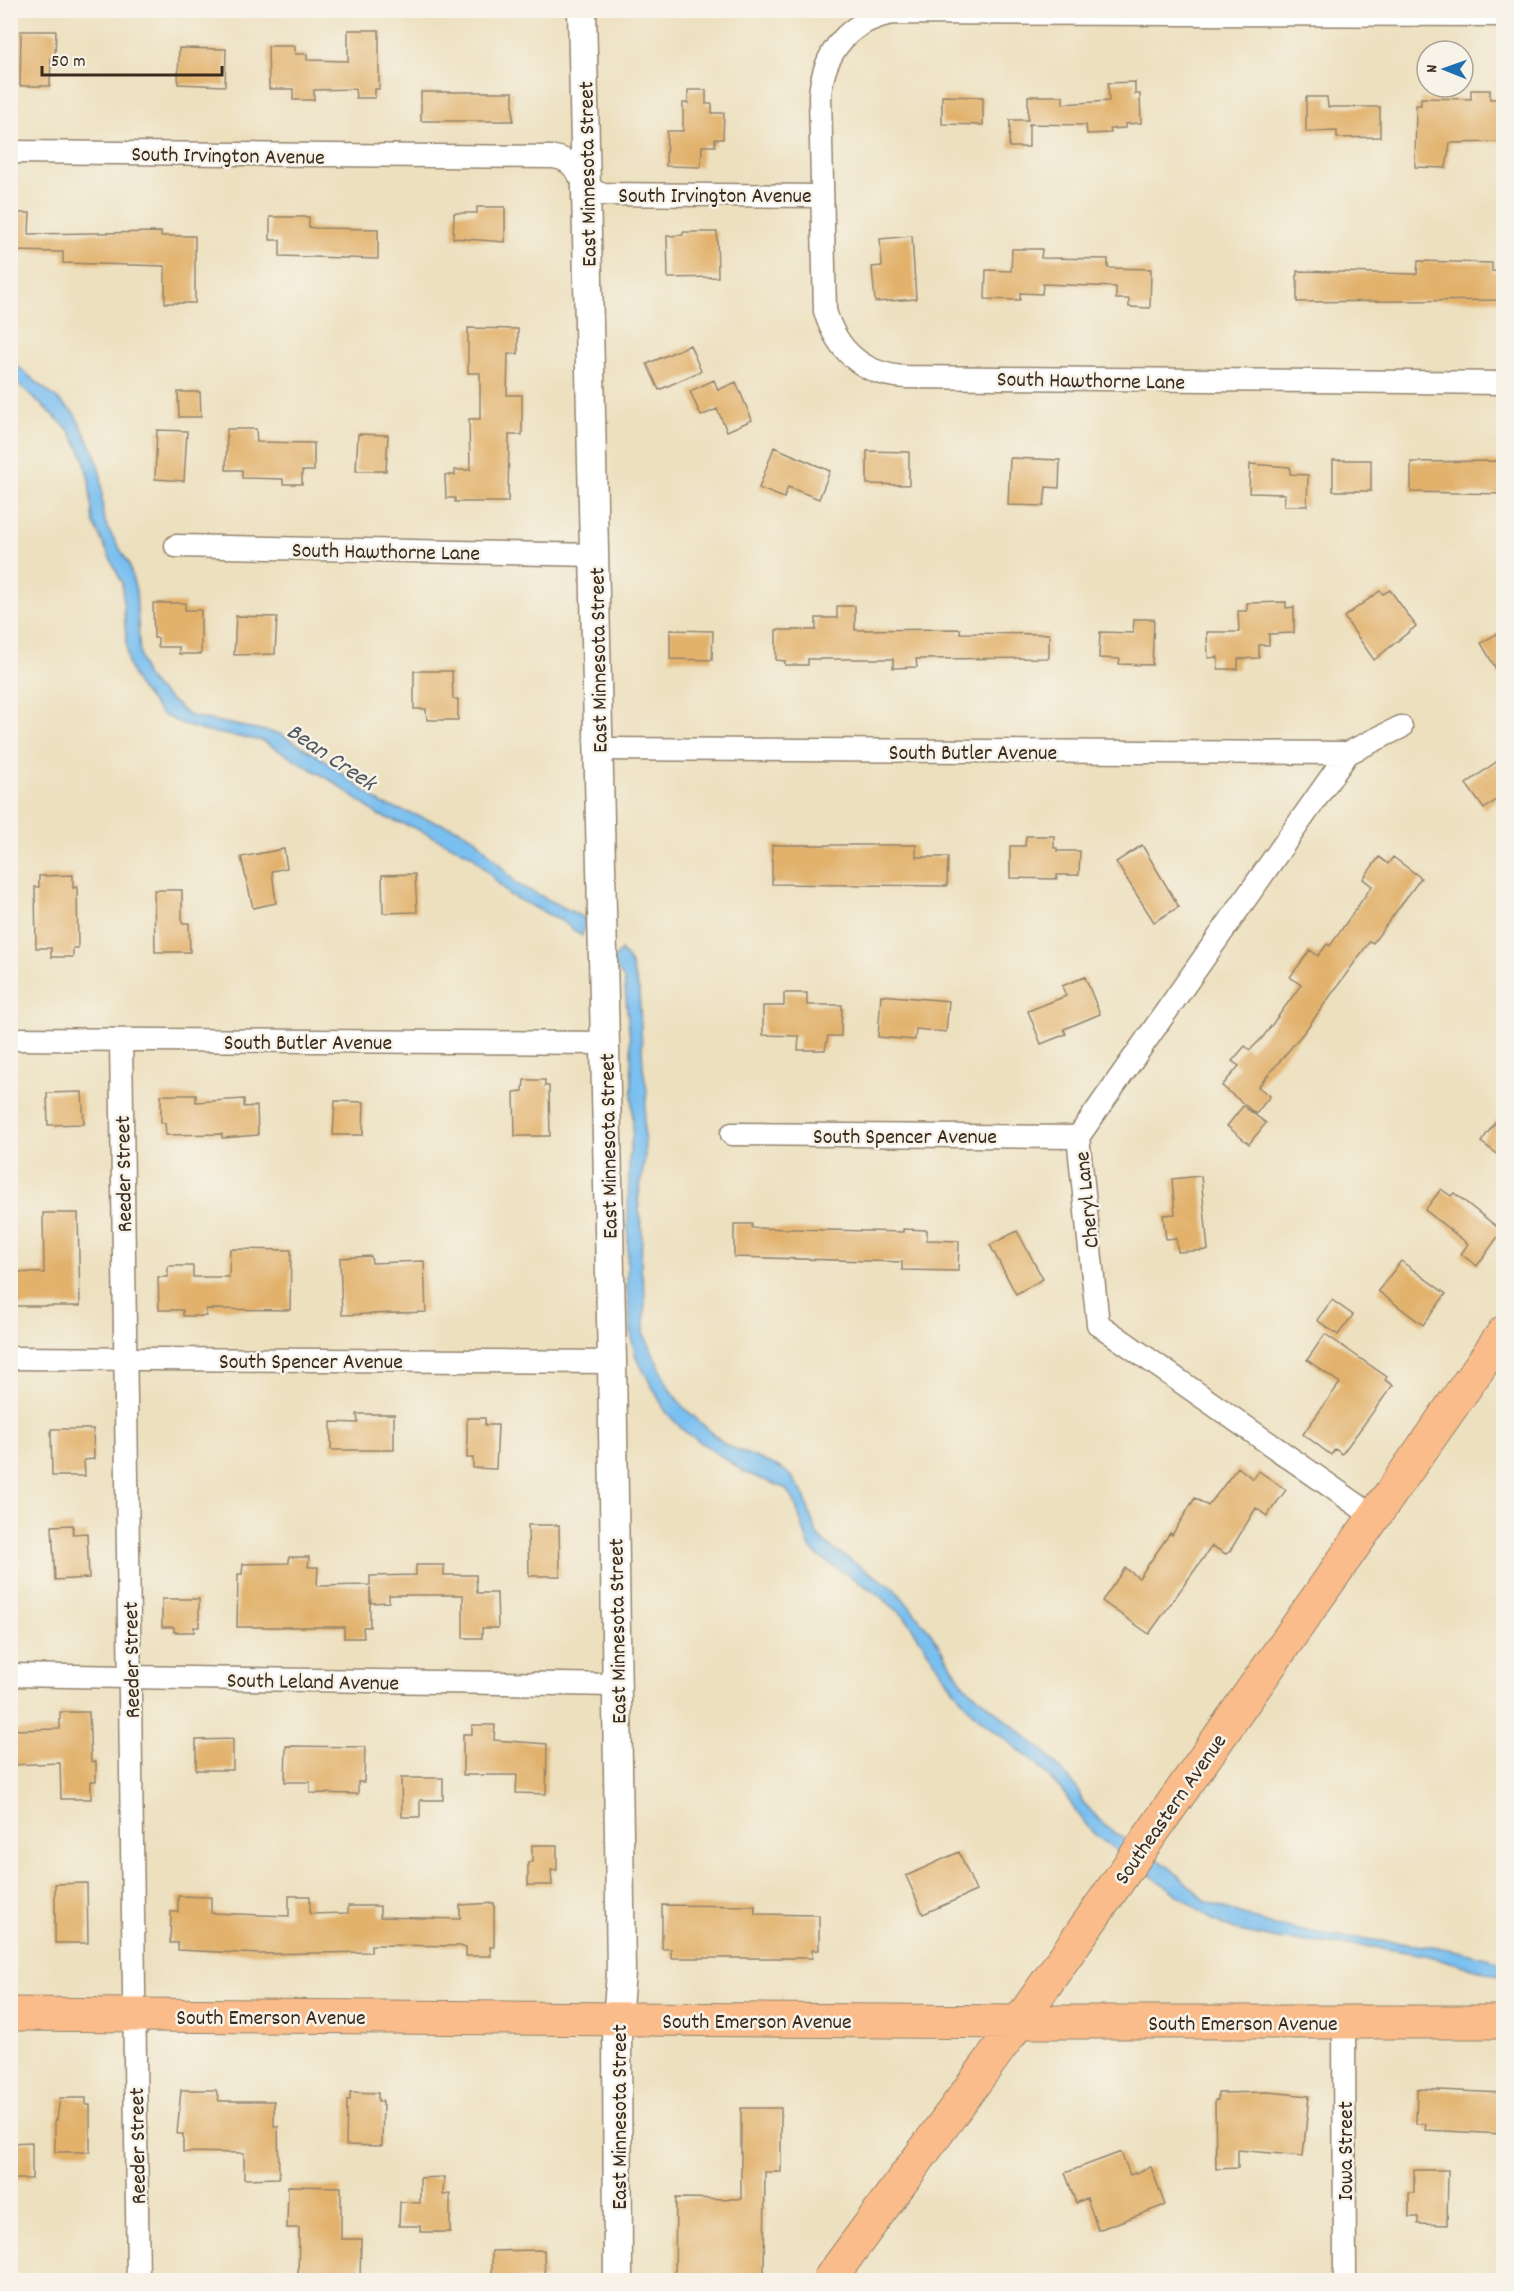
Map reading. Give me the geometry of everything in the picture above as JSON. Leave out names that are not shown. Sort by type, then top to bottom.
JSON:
[{"type":"main road","name":"Southeastern Avenue","points":[[829,2280],[1019,2022],[1503,1332]]},
{"type":"main road","name":"South Emerson Avenue","points":[[10,2014],[1019,2022],[1503,2022]]},
{"type":"street","name":"East Minnesota Street","points":[[582,10],[612,1362],[621,1972],[617,2019],[618,2280]]},
{"type":"street","name":"South Irvington Avenue","points":[[10,152],[554,157],[572,164],[586,186],[609,195],[821,196],[820,96],[823,74],[831,54],[844,36],[862,23],[882,15],[916,12],[1503,15]]},
{"type":"street","name":"South Hawthorne Lane","points":[[821,196],[824,300],[832,333],[854,358],[885,374],[906,377],[1503,383]]},
{"type":"street","name":"South Hawthorne Lane","points":[[176,546],[595,555]]},
{"type":"street","points":[[1348,753],[1401,726]]},
{"type":"street","name":"South Butler Avenue","points":[[598,749],[1348,753]]},
{"type":"street","name":"Cheryl Lane","points":[[1348,753],[1078,1137],[1098,1324],[1373,1516]]},
{"type":"street","name":"South Butler Avenue","points":[[10,1039],[605,1043]]},
{"type":"street","name":"Reeder Street","points":[[121,1040],[138,2280]]},
{"type":"street","name":"South Spencer Avenue","points":[[732,1134],[1078,1137]]},
{"type":"street","name":"South Spencer Avenue","points":[[10,1358],[612,1362]]},
{"type":"street","name":"South Leland Avenue","points":[[10,1675],[616,1685]]},
{"type":"street","name":"Iowa Street","points":[[1344,2022],[1345,2280]]},
{"type":"water","points":[[10,360],[74,413],[94,451],[101,476],[103,516],[129,564],[136,591],[140,656],[145,675],[155,687],[190,716],[281,734],[325,760],[382,804],[458,829],[475,838],[517,884],[586,919],[582,936],[560,920],[509,895],[473,856],[415,828],[378,815],[332,781],[263,741],[204,731],[161,714],[137,684],[128,664],[122,583],[93,522],[89,480],[83,455],[69,430],[11,377]]},
{"type":"water","points":[[621,950],[630,962],[639,990],[643,1068],[647,1091],[644,1120],[645,1157],[638,1200],[642,1232],[641,1270],[645,1293],[644,1334],[670,1390],[683,1407],[726,1445],[781,1468],[792,1477],[804,1495],[816,1533],[826,1544],[895,1589],[931,1633],[964,1685],[1047,1754],[1076,1787],[1083,1802],[1106,1827],[1169,1867],[1207,1902],[1269,1924],[1331,1935],[1449,1949],[1503,1962],[1503,1977],[1426,1955],[1374,1947],[1283,1940],[1235,1930],[1211,1919],[1095,1835],[1078,1815],[1064,1793],[1039,1766],[973,1713],[954,1690],[905,1617],[875,1592],[816,1555],[809,1546],[794,1500],[785,1488],[746,1473],[684,1431],[666,1412],[636,1357],[632,1341],[627,1288],[629,1157],[633,1132],[631,1050],[624,979],[612,962]]},
{"type":"building","points":[[348,30],[379,30],[379,89],[375,89],[375,98],[356,98],[355,89],[314,90],[314,100],[293,100],[293,89],[269,89],[268,46],[295,46],[295,54],[307,54],[307,60],[348,61]]},
{"type":"building","points":[[21,31],[56,31],[55,57],[51,57],[50,86],[20,86]]},
{"type":"building","points":[[179,48],[226,49],[225,86],[178,84]]},
{"type":"building","points":[[1135,82],[1135,94],[1140,94],[1141,123],[1125,124],[1125,128],[1110,129],[1111,133],[1087,134],[1086,125],[1029,124],[1029,147],[1009,147],[1010,120],[1028,120],[1028,96],[1063,96],[1063,104],[1109,101],[1108,83]]},
{"type":"building","points":[[688,90],[706,90],[706,104],[712,104],[712,113],[724,113],[723,139],[715,139],[715,146],[702,146],[701,167],[666,166],[667,131],[683,131],[683,103],[688,103]]},
{"type":"building","points":[[1475,90],[1490,90],[1490,99],[1500,99],[1503,142],[1450,143],[1446,168],[1415,167],[1416,105],[1421,105],[1421,99],[1475,99]]},
{"type":"building","points":[[421,92],[513,92],[513,121],[421,121]]},
{"type":"building","points":[[942,96],[983,97],[983,125],[942,124]]},
{"type":"building","points":[[1306,97],[1327,97],[1328,107],[1380,107],[1380,137],[1337,138],[1337,131],[1306,132]]},
{"type":"building","points":[[477,207],[505,207],[505,242],[453,238],[454,213],[477,213]]},
{"type":"building","points":[[10,213],[30,213],[29,234],[161,232],[161,236],[195,236],[195,303],[165,303],[165,266],[63,263],[63,252],[10,251]]},
{"type":"building","points":[[270,217],[309,217],[309,227],[315,228],[378,229],[378,259],[280,256],[280,240],[270,240]]},
{"type":"building","points":[[683,232],[717,232],[718,277],[668,278],[667,236],[683,235]]},
{"type":"building","points":[[912,236],[916,299],[875,302],[872,267],[882,266],[880,239]]},
{"type":"building","points":[[1012,249],[1042,249],[1041,258],[1108,259],[1108,268],[1151,269],[1150,308],[1129,307],[1129,299],[1116,299],[1116,287],[1043,284],[1042,294],[1020,293],[1020,300],[985,299],[986,270],[1011,271]]},
{"type":"building","points":[[1418,261],[1492,263],[1492,271],[1503,272],[1503,300],[1297,302],[1297,271],[1417,274]]},
{"type":"building","points":[[468,328],[518,329],[518,354],[508,354],[507,395],[522,395],[522,435],[509,435],[508,502],[455,502],[455,498],[446,498],[445,475],[455,475],[455,470],[470,470],[469,419],[480,419],[480,373],[468,373]]},
{"type":"building","points":[[690,345],[701,371],[659,390],[647,364]]},
{"type":"building","points":[[714,380],[718,390],[736,382],[752,420],[727,431],[717,409],[701,416],[690,391]]},
{"type":"building","points":[[178,392],[200,392],[201,417],[179,417]]},
{"type":"building","points":[[227,429],[256,429],[257,442],[314,443],[314,471],[302,471],[302,484],[283,484],[283,479],[242,478],[242,470],[226,470]]},
{"type":"building","points":[[157,430],[187,431],[184,481],[155,479]]},
{"type":"building","points":[[358,434],[388,435],[386,471],[356,471]]},
{"type":"building","points":[[774,447],[830,471],[819,499],[788,487],[784,498],[759,488]]},
{"type":"building","points":[[867,451],[909,452],[909,485],[867,484]]},
{"type":"building","points":[[1010,458],[1060,460],[1059,488],[1046,487],[1044,506],[1008,505]]},
{"type":"building","points":[[1333,460],[1371,460],[1371,491],[1333,491]]},
{"type":"building","points":[[1503,461],[1503,494],[1411,492],[1411,462]]},
{"type":"building","points":[[1250,464],[1290,467],[1290,474],[1308,475],[1307,506],[1284,506],[1285,494],[1249,493]]},
{"type":"building","points":[[1390,590],[1416,626],[1374,660],[1344,617],[1380,591],[1383,594]]},
{"type":"building","points":[[1286,602],[1286,608],[1294,607],[1294,633],[1269,634],[1269,645],[1259,645],[1259,658],[1238,659],[1238,669],[1218,669],[1218,657],[1208,658],[1207,632],[1239,632],[1238,611],[1247,611],[1247,603]]},
{"type":"building","points":[[153,603],[185,603],[185,610],[201,610],[201,654],[179,654],[179,647],[158,647],[158,638],[154,638]]},
{"type":"building","points":[[837,606],[855,606],[855,630],[960,629],[960,633],[1049,634],[1049,658],[916,659],[917,667],[893,668],[893,659],[808,659],[808,665],[785,665],[785,661],[776,660],[776,630],[816,630],[816,618],[837,618]]},
{"type":"building","points":[[236,616],[277,617],[275,654],[234,655]]},
{"type":"building","points":[[1134,619],[1154,619],[1152,665],[1119,664],[1120,659],[1099,658],[1100,632],[1133,633]]},
{"type":"building","points":[[670,630],[713,631],[712,660],[670,659]]},
{"type":"building","points":[[1503,630],[1503,681],[1481,643]]},
{"type":"building","points":[[414,671],[452,671],[453,699],[458,699],[458,720],[427,720],[426,709],[414,709]]},
{"type":"building","points":[[1503,757],[1503,795],[1484,809],[1466,784]]},
{"type":"building","points":[[1026,836],[1054,836],[1054,848],[1057,848],[1057,851],[1080,851],[1079,875],[1057,875],[1057,879],[1010,878],[1010,846],[1025,846]]},
{"type":"building","points":[[772,845],[916,845],[916,857],[948,857],[947,886],[772,884]]},
{"type":"building","points":[[1142,845],[1179,907],[1154,922],[1116,862]]},
{"type":"building","points":[[284,849],[287,868],[272,871],[276,903],[253,908],[241,857]]},
{"type":"building","points":[[1379,857],[1388,864],[1393,857],[1421,878],[1373,943],[1370,941],[1305,1031],[1258,1087],[1270,1096],[1256,1114],[1222,1086],[1239,1066],[1232,1061],[1245,1046],[1250,1050],[1263,1037],[1301,985],[1290,977],[1310,950],[1318,956],[1327,944],[1330,946],[1372,886],[1363,879]]},
{"type":"building","points":[[415,874],[417,912],[383,913],[382,875]]},
{"type":"building","points":[[73,875],[73,888],[77,887],[78,948],[73,948],[73,957],[51,957],[51,948],[36,948],[35,887],[39,887],[39,876]]},
{"type":"building","points":[[154,890],[182,890],[182,923],[189,923],[190,952],[155,952]]},
{"type":"building","points":[[1085,977],[1100,1014],[1064,1029],[1066,1034],[1041,1044],[1028,1011],[1066,996],[1062,986]]},
{"type":"building","points":[[784,993],[807,993],[807,1005],[842,1005],[841,1036],[828,1036],[825,1050],[798,1050],[799,1036],[763,1035],[763,1006],[784,1006]]},
{"type":"building","points":[[881,995],[949,1001],[946,1032],[916,1029],[915,1040],[878,1037]]},
{"type":"building","points":[[524,1080],[545,1080],[545,1086],[549,1086],[550,1136],[515,1136],[514,1092],[523,1091]]},
{"type":"building","points":[[82,1092],[84,1124],[48,1125],[47,1093]]},
{"type":"building","points":[[161,1095],[196,1095],[196,1102],[244,1099],[244,1107],[257,1106],[258,1135],[222,1138],[222,1134],[166,1135],[165,1123],[161,1123]]},
{"type":"building","points":[[335,1101],[364,1102],[363,1135],[333,1135]]},
{"type":"building","points":[[1243,1106],[1266,1123],[1249,1144],[1227,1126]]},
{"type":"building","points":[[1503,1111],[1503,1158],[1481,1142]]},
{"type":"building","points":[[1201,1176],[1208,1250],[1178,1252],[1176,1238],[1166,1239],[1163,1215],[1175,1214],[1172,1179]]},
{"type":"building","points":[[1441,1189],[1451,1196],[1454,1193],[1502,1231],[1477,1266],[1461,1254],[1468,1244],[1425,1210]]},
{"type":"building","points":[[43,1213],[78,1213],[80,1306],[10,1306],[10,1272],[44,1273]]},
{"type":"building","points":[[734,1224],[752,1224],[752,1228],[903,1232],[903,1229],[927,1230],[927,1240],[959,1241],[958,1271],[902,1270],[902,1262],[734,1257]]},
{"type":"building","points":[[1017,1231],[1043,1279],[1016,1294],[990,1245]]},
{"type":"building","points":[[230,1249],[291,1250],[290,1310],[206,1309],[206,1316],[183,1316],[183,1310],[159,1310],[158,1277],[168,1277],[168,1266],[193,1266],[193,1277],[229,1277]]},
{"type":"building","points":[[371,1256],[372,1263],[424,1261],[426,1312],[342,1315],[340,1258]]},
{"type":"building","points":[[1401,1261],[1446,1294],[1423,1325],[1378,1291]]},
{"type":"building","points":[[1332,1300],[1353,1315],[1338,1335],[1317,1320]]},
{"type":"building","points":[[1325,1334],[1387,1377],[1385,1380],[1393,1385],[1342,1454],[1335,1449],[1331,1455],[1303,1434],[1340,1383],[1307,1360]]},
{"type":"building","points":[[357,1414],[394,1414],[394,1450],[331,1450],[331,1422],[358,1423]]},
{"type":"building","points":[[467,1418],[485,1418],[485,1425],[498,1425],[496,1469],[473,1468],[473,1458],[467,1458]]},
{"type":"building","points":[[51,1429],[93,1429],[94,1459],[84,1460],[85,1476],[52,1476]]},
{"type":"building","points":[[1238,1467],[1253,1479],[1259,1471],[1286,1490],[1267,1516],[1256,1508],[1230,1551],[1226,1554],[1212,1546],[1149,1634],[1102,1601],[1125,1568],[1139,1578],[1170,1533],[1172,1535],[1195,1498],[1208,1506]]},
{"type":"building","points":[[73,1525],[73,1534],[87,1533],[89,1578],[55,1580],[52,1526]]},
{"type":"building","points":[[528,1525],[559,1525],[560,1576],[529,1576]]},
{"type":"building","points":[[289,1557],[309,1557],[308,1567],[318,1567],[317,1586],[370,1585],[370,1576],[416,1575],[416,1565],[444,1565],[444,1575],[476,1575],[477,1593],[497,1593],[498,1628],[482,1628],[482,1638],[463,1638],[463,1595],[389,1595],[389,1602],[371,1603],[370,1588],[370,1627],[363,1627],[364,1638],[344,1638],[344,1627],[237,1627],[238,1574],[242,1574],[243,1564],[289,1563]]},
{"type":"building","points":[[162,1599],[199,1599],[199,1627],[194,1627],[194,1632],[174,1632],[174,1627],[162,1627]]},
{"type":"building","points":[[60,1712],[89,1712],[91,1761],[96,1762],[96,1781],[91,1781],[91,1799],[61,1799],[60,1763],[10,1765],[10,1730],[60,1729]]},
{"type":"building","points":[[472,1725],[495,1725],[494,1740],[547,1744],[546,1794],[516,1793],[517,1775],[463,1775],[463,1734],[472,1734]]},
{"type":"building","points":[[233,1739],[233,1770],[196,1770],[196,1740]]},
{"type":"building","points":[[286,1746],[365,1747],[364,1782],[358,1782],[358,1794],[310,1793],[310,1782],[285,1782]]},
{"type":"building","points":[[401,1778],[443,1778],[443,1800],[420,1800],[420,1817],[402,1817]]},
{"type":"building","points":[[532,1845],[557,1845],[557,1870],[551,1870],[552,1885],[528,1885],[528,1862],[532,1862]]},
{"type":"building","points":[[959,1852],[976,1891],[923,1914],[906,1876]]},
{"type":"building","points":[[87,1883],[88,1943],[55,1943],[55,1884]]},
{"type":"building","points":[[178,1896],[211,1897],[211,1913],[289,1916],[289,1896],[310,1896],[310,1914],[348,1913],[348,1906],[380,1906],[380,1917],[460,1919],[460,1905],[494,1903],[494,1947],[490,1947],[491,1956],[466,1956],[466,1948],[460,1946],[371,1945],[371,1952],[260,1954],[178,1950],[178,1943],[170,1943],[171,1912],[178,1912]]},
{"type":"building","points":[[662,1905],[755,1906],[755,1914],[819,1915],[819,1950],[812,1950],[812,1958],[671,1958],[671,1949],[662,1949]]},
{"type":"building","points":[[1417,2089],[1503,2093],[1503,2134],[1425,2130],[1426,2124],[1416,2124]]},
{"type":"building","points":[[181,2090],[216,2090],[219,2101],[274,2101],[274,2126],[278,2126],[279,2178],[244,2179],[244,2153],[183,2152],[183,2134],[177,2134]]},
{"type":"building","points":[[350,2092],[378,2093],[378,2101],[383,2101],[382,2146],[346,2145],[347,2100],[350,2100]]},
{"type":"building","points":[[1268,2092],[1309,2096],[1303,2156],[1238,2150],[1238,2168],[1216,2169],[1215,2100],[1218,2100],[1218,2093]]},
{"type":"building","points":[[60,2098],[86,2098],[86,2105],[90,2105],[90,2152],[55,2152],[55,2120],[57,2120]]},
{"type":"building","points":[[741,2108],[781,2108],[781,2172],[765,2172],[764,2280],[675,2280],[676,2198],[741,2199]]},
{"type":"building","points":[[32,2142],[32,2179],[10,2179],[10,2143]]},
{"type":"building","points":[[1121,2152],[1130,2175],[1151,2167],[1165,2205],[1098,2230],[1087,2198],[1076,2203],[1065,2173]]},
{"type":"building","points":[[1414,2170],[1448,2170],[1447,2225],[1418,2224],[1418,2217],[1409,2217],[1409,2193],[1414,2193]]},
{"type":"building","points":[[444,2177],[443,2195],[450,2194],[450,2232],[420,2232],[420,2226],[399,2226],[400,2202],[420,2203],[420,2178]]},
{"type":"building","points":[[288,2186],[341,2187],[341,2239],[361,2239],[360,2280],[298,2280],[299,2228],[287,2228]]},
{"type":"building","points":[[544,2250],[545,2279],[492,2280],[492,2251]]},
{"type":"water label","name":"Bean Creek","points":[[332,756]]}]
